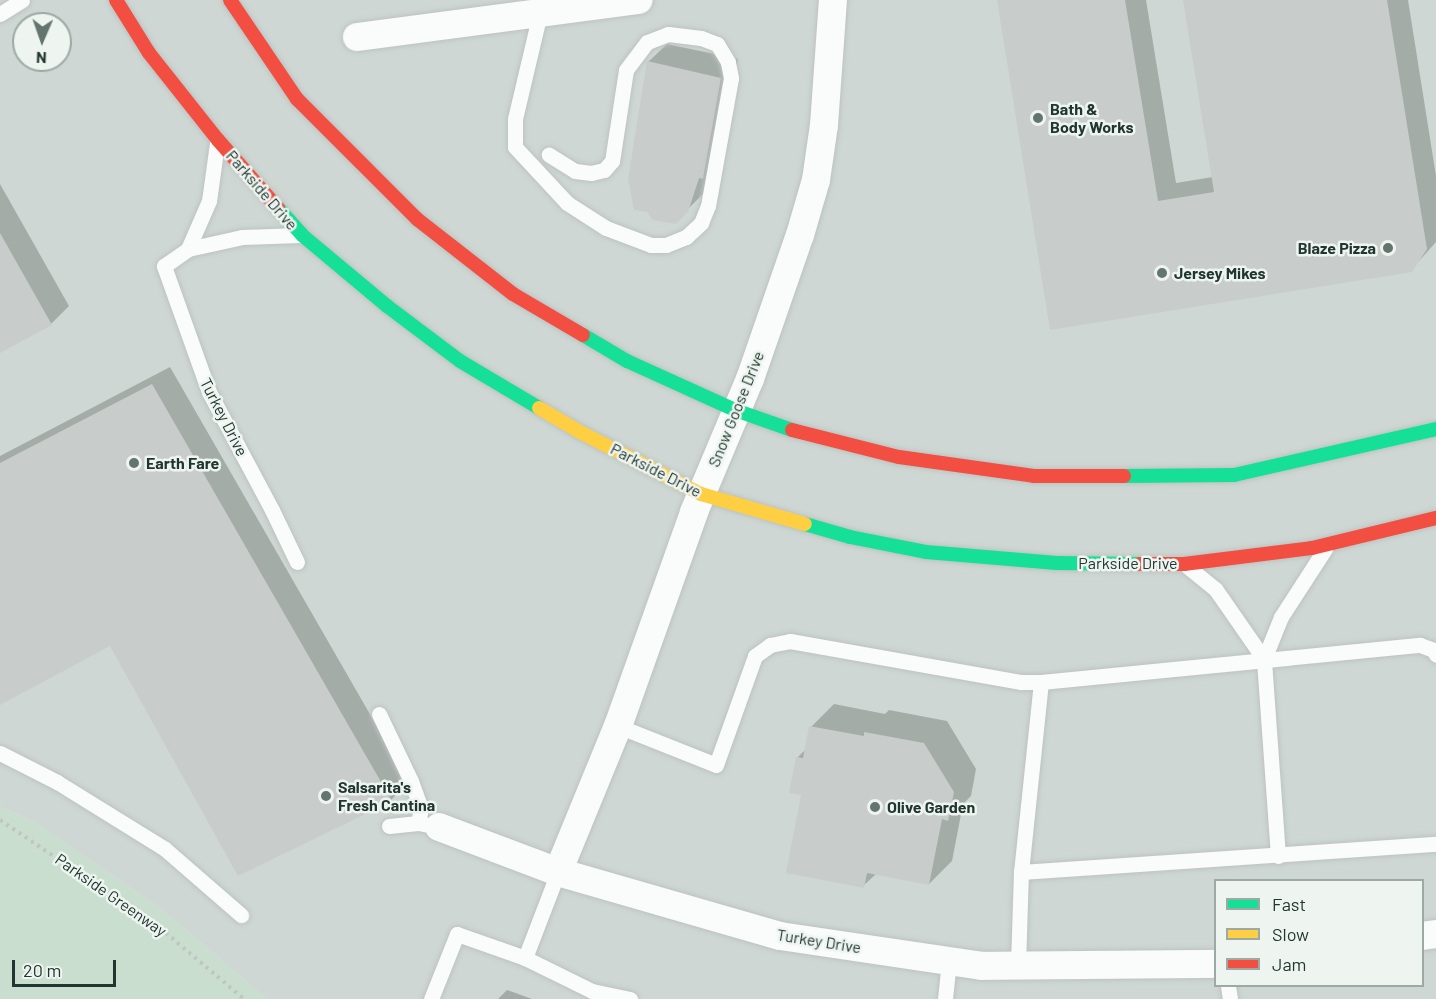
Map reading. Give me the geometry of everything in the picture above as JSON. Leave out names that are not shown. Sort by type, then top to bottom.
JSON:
[{"type":"street","name":"Parkside Drive","points":[[116,0],[149,53],[218,140],[302,235],[460,362],[579,431],[701,494],[850,537],[926,552],[1057,563],[1184,564],[1328,544],[1436,518]]},
{"type":"street","points":[[230,0],[297,99],[417,219],[522,299],[627,361],[735,410],[800,433],[899,457],[1034,476],[1234,475],[1436,429]]},
{"type":"street","points":[[357,37],[639,0]]},
{"type":"street","name":"Snow Goose Drive","points":[[558,872],[618,726],[701,494],[750,379],[816,180],[824,125],[833,0]]},
{"type":"street","name":"Turkey Drive","points":[[428,825],[558,872],[780,936],[982,966],[1214,964]]},
{"type":"lane","points":[[0,14],[22,0]]},
{"type":"lane","points":[[540,13],[516,118],[515,147],[567,203],[606,228],[651,244],[666,244],[686,237],[701,223],[708,206],[731,78],[728,62],[717,44],[701,38],[668,34],[647,42],[626,70],[612,161],[604,170],[591,173],[575,171],[549,155]]},
{"type":"lane","points":[[188,249],[209,201],[218,140]]},
{"type":"lane","points":[[188,249],[242,237],[302,235]]},
{"type":"lane","name":"Turkey Drive","points":[[188,249],[164,266],[208,392],[272,510],[297,562]]},
{"type":"lane","points":[[1278,856],[1264,658],[1281,617],[1328,544]]},
{"type":"lane","points":[[1184,564],[1216,590],[1264,658]]},
{"type":"lane","points":[[618,726],[716,765],[755,656],[770,645],[790,641],[1021,682],[1041,682],[1264,658],[1420,645],[1434,650],[1436,655]]},
{"type":"lane","points":[[1018,966],[1021,872],[1041,682]]},
{"type":"lane","points":[[379,714],[411,781],[428,825],[389,826]]},
{"type":"lane","points":[[0,753],[57,782],[165,849],[241,915]]},
{"type":"lane","points":[[1021,872],[1436,844]]},
{"type":"lane","points":[[525,958],[558,872]]},
{"type":"lane","points":[[431,999],[457,934],[525,958],[592,991],[630,999]]},
{"type":"lane","points":[[945,999],[949,961]]},
{"type":"path","name":"Parkside Greenway","points":[[0,820],[160,928],[244,999]]},
{"type":"shaded area","points":[[0,0],[1436,0],[1436,999],[267,999],[160,908],[31,820],[0,807]]},
{"type":"green space","points":[[0,807],[31,820],[160,908],[267,999],[0,999]]},
{"type":"building","points":[[997,0],[1125,0],[1158,201],[1214,192],[1183,0],[1387,0],[1427,249],[1412,272],[1050,330]]},
{"type":"building","points":[[647,61],[721,78],[703,179],[699,178],[688,212],[676,224],[653,220],[647,212],[634,210],[628,179]]},
{"type":"building","points":[[0,233],[52,325],[0,353]]},
{"type":"building","points":[[152,384],[392,801],[238,876],[110,646],[0,705],[0,463]]},
{"type":"building","name":"Olive Garden","points":[[809,726],[864,736],[864,732],[924,743],[954,792],[948,821],[942,819],[929,885],[867,873],[864,888],[786,873],[801,795],[789,793],[796,757],[803,758]]},
{"type":"traffic: fast","points":[[278,208],[302,235],[387,306],[460,361],[539,408]]},
{"type":"traffic: fast","points":[[583,335],[627,361],[735,410],[792,430]]},
{"type":"traffic: fast","points":[[1124,476],[1234,475],[1436,429]]},
{"type":"traffic: fast","points":[[805,524],[850,537],[926,552],[1057,563],[1140,564]]},
{"type":"traffic: slow","points":[[539,408],[578,431],[701,494],[805,524]]},
{"type":"traffic: jam","points":[[116,0],[149,53],[218,140],[278,208]]},
{"type":"traffic: jam","points":[[230,0],[297,99],[417,219],[513,294],[583,335]]},
{"type":"traffic: jam","points":[[792,430],[899,457],[1034,476],[1124,476]]},
{"type":"traffic: jam","points":[[1140,564],[1184,564],[1312,548],[1436,518]]},
{"type":"place","name":"Bath & Body Works","points":[[1038,118]]},
{"type":"place","name":"Blaze Pizza","points":[[1388,248]]},
{"type":"place","name":"Jersey Mikes","points":[[1162,273]]},
{"type":"place","name":"Earth Fare","points":[[134,463]]},
{"type":"place","name":"Salsarita's Fresh Cantina","points":[[326,796]]},
{"type":"place","name":"Olive Garden","points":[[875,807]]}]
